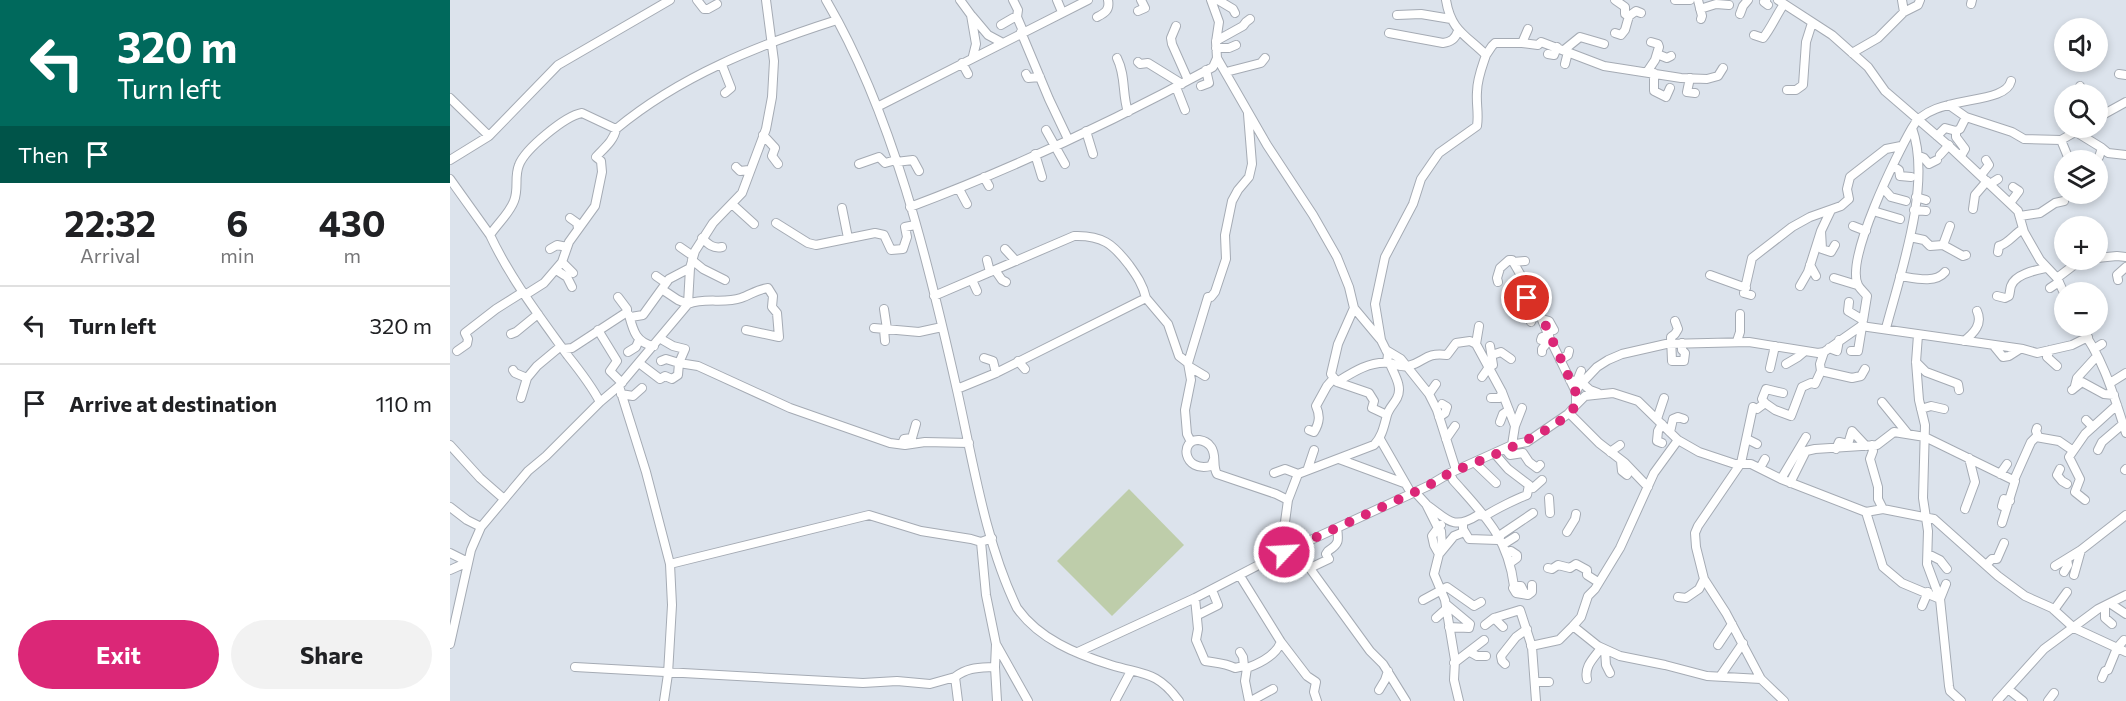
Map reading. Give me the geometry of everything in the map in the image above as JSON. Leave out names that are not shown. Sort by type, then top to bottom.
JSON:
[{"type":"street","points":[[450,160],[489,136],[558,65],[670,0]]},
{"type":"street","points":[[697,0],[704,9],[717,4]]},
{"type":"street","points":[[688,304],[692,261],[702,238],[742,193],[763,135],[772,97],[774,61],[766,0]]},
{"type":"street","points":[[825,0],[837,20],[877,107],[896,161],[942,327],[992,538],[1011,597],[1023,617],[1047,638],[1096,660],[1153,676],[1164,683],[1179,701]]},
{"type":"street","points":[[960,0],[988,35],[1001,42]]},
{"type":"street","points":[[1013,0],[1018,10],[1017,17],[1022,32],[1068,139]]},
{"type":"street","points":[[1057,0],[1062,12]]},
{"type":"street","points":[[877,107],[973,56],[1088,0]]},
{"type":"street","points":[[1097,17],[1109,9],[1108,0]]},
{"type":"street","points":[[1138,11],[1145,8],[1141,0]]},
{"type":"street","points":[[910,207],[959,189],[1128,112],[1213,67],[1217,58],[1219,22],[1211,0]]},
{"type":"street","points":[[1218,0],[1233,9],[1235,13]]},
{"type":"street","points":[[1446,0],[1448,12],[1458,31],[1486,54]]},
{"type":"street","points":[[1615,0],[1625,7],[1625,14],[1629,16]]},
{"type":"street","points":[[1675,0],[1690,0]]},
{"type":"street","points":[[1698,0],[1701,19]]},
{"type":"street","points":[[1740,14],[1748,0]]},
{"type":"street","points":[[1902,0],[1904,12]]},
{"type":"street","points":[[1852,53],[1878,38],[1904,12],[1914,8],[1920,0]]},
{"type":"street","points":[[1754,35],[1765,37],[1781,2],[1832,35],[1868,67],[1886,91],[1948,145],[1968,166],[1989,182],[2018,211],[2036,262],[2058,280]]},
{"type":"street","points":[[1700,9],[1716,4],[1729,5]]},
{"type":"street","points":[[1615,33],[1622,35],[1629,16],[1636,11],[1641,13]]},
{"type":"street","points":[[1397,15],[1421,14],[1452,19]]},
{"type":"street","points":[[971,15],[976,44],[973,56]]},
{"type":"street","points":[[1001,25],[1017,17]]},
{"type":"street","points":[[1216,44],[1244,26],[1250,19]]},
{"type":"street","points":[[457,351],[467,344],[468,339],[465,333],[544,283],[562,262],[567,247],[578,228],[589,216],[598,196],[603,172],[600,161],[596,157],[609,143],[616,129],[674,87],[772,41],[837,20]]},
{"type":"street","points":[[1787,90],[1796,90],[1803,85],[1806,42],[1812,23]]},
{"type":"street","points":[[1176,26],[1171,38],[1182,83],[1185,110]]},
{"type":"street","points":[[1522,43],[1528,29]]},
{"type":"street","points":[[1389,33],[1443,43],[1455,38],[1458,31]]},
{"type":"street","points":[[1548,54],[1554,55],[1580,37],[1604,44]]},
{"type":"street","points":[[1478,46],[1495,43],[1538,45],[1541,42],[1589,63],[1690,78],[1707,79],[1718,76],[1723,68]]},
{"type":"street","points":[[1651,42],[1658,44],[1659,47],[1651,73],[1654,91],[1666,97],[1670,88]]},
{"type":"street","points":[[1381,340],[1375,303],[1385,257],[1416,198],[1421,178],[1439,153],[1477,126],[1479,75],[1486,54],[1495,43]]},
{"type":"street","points":[[1216,44],[1229,48],[1236,45]]},
{"type":"street","points":[[1563,50],[1565,64]]},
{"type":"street","points":[[1657,54],[1667,58],[1671,56]]},
{"type":"street","points":[[1117,58],[1123,73],[1128,112]]},
{"type":"street","points":[[1138,62],[1148,63],[1158,58]]},
{"type":"street","points":[[1217,58],[1244,101],[1267,145],[1313,215],[1337,257],[1349,287],[1354,308],[1360,318],[1381,340],[1400,389],[1389,410],[1380,439],[1374,445],[1308,468],[1298,474],[1288,500],[1276,556]]},
{"type":"street","points":[[1226,72],[1261,63],[1265,58]]},
{"type":"street","points":[[962,63],[968,74]]},
{"type":"street","points":[[1148,63],[1182,83]]},
{"type":"street","points":[[722,65],[731,84],[731,88],[725,93]]},
{"type":"street","points":[[1201,86],[1209,83],[1206,70]]},
{"type":"street","points":[[1026,74],[1028,78],[1040,77]]},
{"type":"street","points":[[1690,78],[1688,92],[1695,93]]},
{"type":"street","points":[[1857,285],[1856,270],[1873,211],[1901,147],[1917,118],[1936,108],[1981,99],[2009,86],[2011,81]]},
{"type":"street","points":[[450,98],[489,136]]},
{"type":"street","points":[[1191,442],[1187,434],[1185,410],[1191,380],[1189,365],[1208,297],[1215,292],[1226,259],[1225,235],[1232,201],[1250,177],[1252,164],[1248,135],[1249,119],[1244,101]]},
{"type":"street","points":[[2108,112],[2126,102]]},
{"type":"street","points":[[1949,105],[1966,117],[2013,128],[2024,139],[2061,140],[2065,138]]},
{"type":"street","points":[[490,235],[514,202],[518,188],[517,170],[521,160],[554,127],[582,113],[616,129]]},
{"type":"street","points":[[1956,131],[1960,129],[1966,117]]},
{"type":"street","points":[[1886,328],[1910,237],[1916,197],[1919,156],[1912,128]]},
{"type":"street","points":[[1937,136],[1945,128],[1956,131]]},
{"type":"street","points":[[1046,130],[1065,164]]},
{"type":"street","points":[[1086,131],[1093,154]]},
{"type":"street","points":[[1956,131],[1956,137],[1965,149],[1960,156]]},
{"type":"street","points":[[763,135],[775,148],[772,156],[778,164]]},
{"type":"street","points":[[2089,138],[2108,153],[2126,155]]},
{"type":"street","points":[[2061,140],[2065,150]]},
{"type":"street","points":[[1919,156],[1929,164],[1939,158],[1948,145]]},
{"type":"street","points":[[1751,295],[1744,293],[1752,258],[1792,227],[1810,217],[1842,206],[1849,199],[1847,189],[1850,177],[1886,149],[1901,147]]},
{"type":"street","points":[[1035,154],[1042,177]]},
{"type":"street","points":[[860,164],[879,157],[885,163],[913,160],[919,171]]},
{"type":"street","points":[[1981,175],[1989,165],[1986,160]]},
{"type":"street","points":[[1893,166],[1899,170],[1900,176],[1911,177]]},
{"type":"street","points":[[736,167],[740,171],[749,170]]},
{"type":"street","points":[[984,177],[989,186]]},
{"type":"street","points":[[450,179],[490,235],[501,259],[524,294],[591,384],[600,402]]},
{"type":"street","points":[[1973,209],[1975,195],[1989,182],[1998,179]]},
{"type":"street","points":[[2010,203],[2019,190],[2013,186]]},
{"type":"street","points":[[1883,188],[1891,197],[1906,201]]},
{"type":"street","points":[[959,189],[967,204]]},
{"type":"street","points":[[1916,197],[1926,200]]},
{"type":"street","points":[[732,204],[754,224]]},
{"type":"street","points":[[2020,216],[2040,213],[2054,204]]},
{"type":"street","points":[[842,208],[848,238]]},
{"type":"street","points":[[1800,286],[1831,210]]},
{"type":"street","points":[[1914,210],[1926,211]]},
{"type":"street","points":[[1873,211],[1900,219]]},
{"type":"street","points":[[570,218],[577,223],[578,228]]},
{"type":"street","points":[[776,223],[808,243],[816,245],[875,233],[884,235],[891,250],[921,246]]},
{"type":"street","points":[[903,249],[907,237],[905,227],[915,225]]},
{"type":"street","points":[[1853,226],[1866,231]]},
{"type":"street","points":[[1944,245],[1950,226]]},
{"type":"street","points":[[1998,252],[1999,246],[2004,245],[2023,229]]},
{"type":"street","points":[[1821,231],[1822,249],[1831,252],[1836,245]]},
{"type":"street","points":[[934,296],[1074,236],[1098,238],[1117,248],[1139,278],[1146,298],[1168,324],[1179,356],[1205,376]]},
{"type":"street","points":[[1910,237],[1924,240],[1930,246],[1944,245],[1963,256],[1966,255]]},
{"type":"street","points":[[702,238],[710,246],[722,247]]},
{"type":"street","points":[[550,249],[557,245],[567,247]]},
{"type":"street","points":[[680,247],[692,261],[725,280]]},
{"type":"street","points":[[1005,249],[1016,261]]},
{"type":"street","points":[[2108,257],[2126,258]]},
{"type":"street","points":[[987,260],[992,271],[1006,282]]},
{"type":"street","points":[[1498,282],[1500,268],[1509,260],[1525,261]]},
{"type":"street","points":[[628,352],[636,347],[643,315],[669,279],[692,261]]},
{"type":"street","points":[[562,262],[573,273]]},
{"type":"street","points":[[1513,262],[1551,335],[1560,360],[1576,381],[1602,394]]},
{"type":"street","points":[[1810,265],[1816,276]]},
{"type":"street","points":[[2118,280],[2117,275],[2126,267]]},
{"type":"street","points":[[1997,296],[2004,298],[2009,296],[2014,281],[2028,273],[2046,268]]},
{"type":"street","points":[[556,270],[567,277],[572,287]]},
{"type":"street","points":[[2049,288],[2069,270]]},
{"type":"street","points":[[1900,276],[1935,279],[1941,277],[1945,272]]},
{"type":"street","points":[[1710,275],[1746,288]]},
{"type":"street","points":[[656,276],[678,300],[688,304]]},
{"type":"street","points":[[1834,278],[1857,285],[1868,296],[1858,351],[1851,351]]},
{"type":"street","points":[[972,280],[977,291]]},
{"type":"street","points":[[1514,293],[1523,297],[1530,296],[1541,287]]},
{"type":"street","points":[[450,644],[468,562],[481,527],[528,471],[600,402],[621,388],[688,304],[698,300],[739,299],[768,288],[772,296],[772,307],[777,313],[779,338],[746,330]]},
{"type":"street","points":[[1530,296],[1533,317],[1531,322]]},
{"type":"street","points":[[618,297],[627,309],[630,323],[637,337],[660,354],[661,363],[666,359],[698,366],[790,408],[890,442],[902,444],[969,443]]},
{"type":"street","points":[[957,389],[996,373],[1146,298]]},
{"type":"street","points":[[1849,302],[1848,311],[1862,323],[1918,336],[2037,353],[2072,345],[2088,337],[2110,383],[2126,433]]},
{"type":"street","points":[[1354,308],[1336,351],[1331,374],[1336,380],[1369,393],[1374,401],[1372,408],[1387,415]]},
{"type":"street","points":[[884,309],[885,341]]},
{"type":"street","points":[[1964,341],[1972,335],[1979,323],[1977,311]]},
{"type":"street","points":[[511,334],[538,314]]},
{"type":"street","points":[[521,398],[528,378],[537,366],[562,347],[572,348],[598,330],[629,314],[643,315]]},
{"type":"street","points":[[1737,341],[1740,331],[1740,314]]},
{"type":"street","points":[[1675,321],[1678,329],[1671,337],[1672,361],[1681,362],[1685,358],[1682,343]]},
{"type":"street","points":[[1576,381],[1608,360],[1672,344],[1737,341],[1818,353],[1826,350],[1862,323]]},
{"type":"street","points":[[1476,344],[1479,326]]},
{"type":"street","points":[[874,328],[925,336],[942,327]]},
{"type":"street","points":[[598,330],[617,361],[610,371],[621,388],[670,564],[672,605],[664,701]]},
{"type":"street","points":[[1740,331],[1751,342]]},
{"type":"street","points":[[1541,340],[1542,337],[1551,335]]},
{"type":"street","points":[[1542,352],[1551,335]]},
{"type":"street","points":[[1918,336],[1916,362],[1925,425],[1923,498],[1927,518],[1927,564],[1940,599],[1948,686],[1961,701]]},
{"type":"street","points":[[639,363],[660,379],[666,376],[672,379],[679,371],[677,366],[685,349],[660,339]]},
{"type":"street","points":[[1309,430],[1314,432],[1317,427],[1320,415],[1316,406],[1327,386],[1336,380],[1373,364],[1389,363],[1407,367],[1435,354],[1447,355],[1456,343],[1470,341],[1476,344],[1489,367],[1502,392],[1515,426]]},
{"type":"street","points":[[2102,344],[2077,378],[2074,388],[2082,382],[2104,394],[2114,395]]},
{"type":"street","points":[[1482,377],[1493,365],[1490,346]]},
{"type":"street","points":[[1770,368],[1775,346]]},
{"type":"street","points":[[1386,350],[1401,358],[1429,394],[1446,439],[1453,480],[1485,516],[1502,542],[1510,563],[1514,586],[1521,586],[1525,594],[1532,591],[1532,585]]},
{"type":"street","points":[[1783,393],[1766,389],[1762,399],[1775,410],[1791,416],[1802,387],[1805,384],[1815,384],[1826,350]]},
{"type":"street","points":[[2050,350],[2047,357],[2057,366]]},
{"type":"street","points":[[1560,360],[1568,355],[1569,351]]},
{"type":"street","points":[[1492,355],[1501,352],[1511,359]]},
{"type":"street","points":[[1786,364],[1804,352]]},
{"type":"street","points":[[984,358],[993,361],[996,373]]},
{"type":"street","points":[[1018,361],[1025,369]]},
{"type":"street","points":[[1916,362],[1926,372],[1958,384],[1959,390]]},
{"type":"street","points":[[1821,371],[1852,378],[1861,376],[1865,369]]},
{"type":"street","points":[[513,370],[528,378]]},
{"type":"street","points":[[1576,405],[1576,381],[1581,370]]},
{"type":"street","points":[[2110,383],[2126,373]]},
{"type":"street","points":[[1429,394],[1436,384]]},
{"type":"street","points":[[621,388],[633,396],[642,388]]},
{"type":"street","points":[[1491,398],[1500,398],[1502,392]]},
{"type":"street","points":[[1078,652],[1212,590],[1284,552],[1413,493],[1453,472],[1509,447],[1527,442],[1569,413],[1585,396],[1613,393],[1638,401],[1678,440],[1699,452],[1728,462],[1751,464],[1790,483],[1866,512],[1883,508],[1934,519],[2025,596],[2054,610],[2074,628],[2126,652]]},
{"type":"street","points":[[1662,443],[1657,441],[1664,398]]},
{"type":"street","points":[[1882,402],[1908,434]]},
{"type":"street","points":[[1765,403],[1757,409],[1753,407],[1741,463],[1695,533],[1704,579],[1743,643],[1761,679],[1784,701]]},
{"type":"street","points":[[1439,417],[1445,414],[1447,407],[1442,404]]},
{"type":"street","points":[[2067,484],[2057,475],[2057,468],[2065,465],[2071,453],[2093,427],[2117,405]]},
{"type":"street","points":[[1921,408],[1931,406],[1944,409]]},
{"type":"street","points":[[1522,408],[1509,447],[1510,455],[1523,453],[1534,467],[1538,468],[1540,465]]},
{"type":"street","points":[[1500,422],[1503,414],[1509,410]]},
{"type":"street","points":[[1569,413],[1599,444],[1622,461],[1647,487]]},
{"type":"street","points":[[2106,416],[2115,430]]},
{"type":"street","points":[[1670,432],[1672,419],[1678,417],[1684,419]]},
{"type":"street","points":[[2098,450],[2102,442],[2123,419]]},
{"type":"street","points":[[2086,420],[2093,427]]},
{"type":"street","points":[[902,444],[904,439],[912,438],[916,424]]},
{"type":"street","points":[[1446,439],[1455,426]]},
{"type":"street","points":[[1836,448],[1839,442],[1848,444],[1852,431],[1873,451],[1870,459],[1878,487],[1878,499],[1883,508]]},
{"type":"street","points":[[1781,479],[1801,452],[1877,445],[1894,432],[1925,437],[2014,480]]},
{"type":"street","points":[[2002,523],[2014,480],[2038,432],[2047,440],[2059,441],[2071,453],[2080,479],[2075,492],[2085,500]]},
{"type":"street","points":[[1380,439],[1404,483],[1413,493],[1447,521],[1459,524],[1478,515],[1485,516],[1515,502],[1529,491],[1529,485],[1508,469],[1494,454]]},
{"type":"street","points":[[1217,474],[1214,470],[1214,452],[1210,444],[1194,440],[1188,444],[1186,452],[1189,461],[1194,466],[1288,500]]},
{"type":"street","points":[[1531,646],[1559,640],[1581,617],[1588,597],[1623,542],[1654,473],[1678,440]]},
{"type":"street","points":[[1747,440],[1756,444]]},
{"type":"street","points":[[450,445],[480,478],[504,499]]},
{"type":"street","points":[[1610,452],[1620,445]]},
{"type":"street","points":[[1308,468],[1314,450]]},
{"type":"street","points":[[1790,483],[1801,452]]},
{"type":"street","points":[[1965,509],[1975,482],[1969,458]]},
{"type":"street","points":[[1204,468],[1211,466],[1214,459]]},
{"type":"street","points":[[1339,459],[1404,483]]},
{"type":"street","points":[[1760,468],[1765,459]]},
{"type":"street","points":[[1622,461],[1622,471],[1626,475]]},
{"type":"street","points":[[1475,464],[1496,483]]},
{"type":"street","points":[[2000,474],[2007,464]]},
{"type":"street","points":[[1274,473],[1285,469],[1298,474]]},
{"type":"street","points":[[1533,488],[1542,480]]},
{"type":"street","points":[[1549,498],[1550,513]]},
{"type":"street","points":[[1426,504],[1438,528]]},
{"type":"street","points":[[450,507],[481,527]]},
{"type":"street","points":[[1866,512],[1883,567],[1902,583],[1940,599]]},
{"type":"street","points":[[1502,542],[1533,513]]},
{"type":"street","points":[[1567,532],[1576,514]]},
{"type":"street","points":[[670,564],[868,515],[921,531],[971,538],[981,542],[992,538]]},
{"type":"street","points":[[2055,566],[2081,550],[2126,515]]},
{"type":"street","points":[[1439,554],[1432,537],[1447,521]]},
{"type":"street","points":[[1463,523],[1468,539],[1502,542],[1515,537]]},
{"type":"street","points":[[1310,568],[1329,559],[1328,550],[1339,542],[1336,528]]},
{"type":"street","points":[[1459,701],[1454,680],[1454,663],[1446,606],[1434,574],[1439,554],[1454,536],[1464,532]]},
{"type":"street","points":[[981,542],[986,595],[996,644],[997,701]]},
{"type":"street","points":[[1986,565],[1992,559],[1997,559],[2004,543]]},
{"type":"street","points":[[2074,575],[2081,550]]},
{"type":"street","points":[[1284,552],[1297,556],[1310,568],[1362,634],[1406,701]]},
{"type":"street","points":[[450,553],[468,562]]},
{"type":"street","points":[[1928,554],[1940,560],[1947,569]]},
{"type":"street","points":[[2064,572],[2068,565],[2067,559]]},
{"type":"street","points":[[1320,581],[1324,561]]},
{"type":"street","points":[[450,570],[468,562]]},
{"type":"street","points":[[1548,568],[1552,569],[1558,565],[1570,568],[1576,564],[1587,570],[1587,575],[1598,582]]},
{"type":"street","points":[[1240,576],[1281,642],[1307,676],[1316,682],[1314,692],[1317,701]]},
{"type":"street","points":[[1678,597],[1686,598],[1699,589],[1704,579]]},
{"type":"street","points":[[1922,606],[1934,583]]},
{"type":"street","points":[[1940,599],[1946,584]]},
{"type":"street","points":[[1423,600],[1447,587],[1474,606],[1481,602]]},
{"type":"street","points":[[1197,613],[1202,614],[1218,605],[1212,590]]},
{"type":"street","points":[[2054,610],[2067,592]]},
{"type":"street","points":[[1997,701],[2044,649],[2098,609],[2126,595]]},
{"type":"street","points":[[1195,598],[1196,640],[1205,661],[1226,663],[1235,668],[1259,664],[1278,649],[1281,642]]},
{"type":"street","points":[[2108,605],[2126,614]]},
{"type":"street","points":[[2108,605],[2105,618],[2112,624]]},
{"type":"street","points":[[1436,618],[1446,606]]},
{"type":"street","points":[[1446,606],[1470,624],[1469,628],[1449,627]]},
{"type":"street","points":[[1485,625],[1494,618],[1520,610],[1531,646],[1537,700]]},
{"type":"street","points":[[1494,618],[1503,627]]},
{"type":"street","points":[[1718,645],[1732,624]]},
{"type":"street","points":[[1573,626],[1603,649],[1620,656],[1707,676],[1761,679]]},
{"type":"street","points":[[1505,664],[1501,656],[1516,637],[1527,629]]},
{"type":"street","points":[[1454,663],[1484,640]]},
{"type":"street","points":[[2102,678],[2117,648],[2124,640]]},
{"type":"street","points":[[1721,675],[1743,643]]},
{"type":"street","points":[[996,644],[1028,701]]},
{"type":"street","points":[[1603,649],[1610,673]]},
{"type":"street","points":[[1587,679],[1589,663],[1603,649]]},
{"type":"street","points":[[1240,652],[1246,667],[1245,681],[1250,701],[1273,689]]},
{"type":"street","points":[[1470,652],[1477,656],[1486,656]]},
{"type":"street","points":[[575,667],[668,674],[930,684],[955,677],[971,668],[995,667]]},
{"type":"street","points":[[1115,701],[1131,671]]},
{"type":"street","points":[[1378,690],[1386,680],[1388,671]]},
{"type":"street","points":[[955,677],[958,701]]},
{"type":"street","points":[[1536,682],[1550,682]]},
{"type":"street","points":[[2008,689],[2023,701]]},
{"type":"street","points":[[2048,701],[2054,693]]},
{"type":"green space","points":[[1129,489],[1184,545],[1112,616],[1057,561]]},
{"type":"route","points":[[1284,552],[1428,486],[1450,473],[1475,464],[1512,445],[1527,442],[1568,414],[1576,405],[1576,393],[1532,295],[1527,298]]}]
